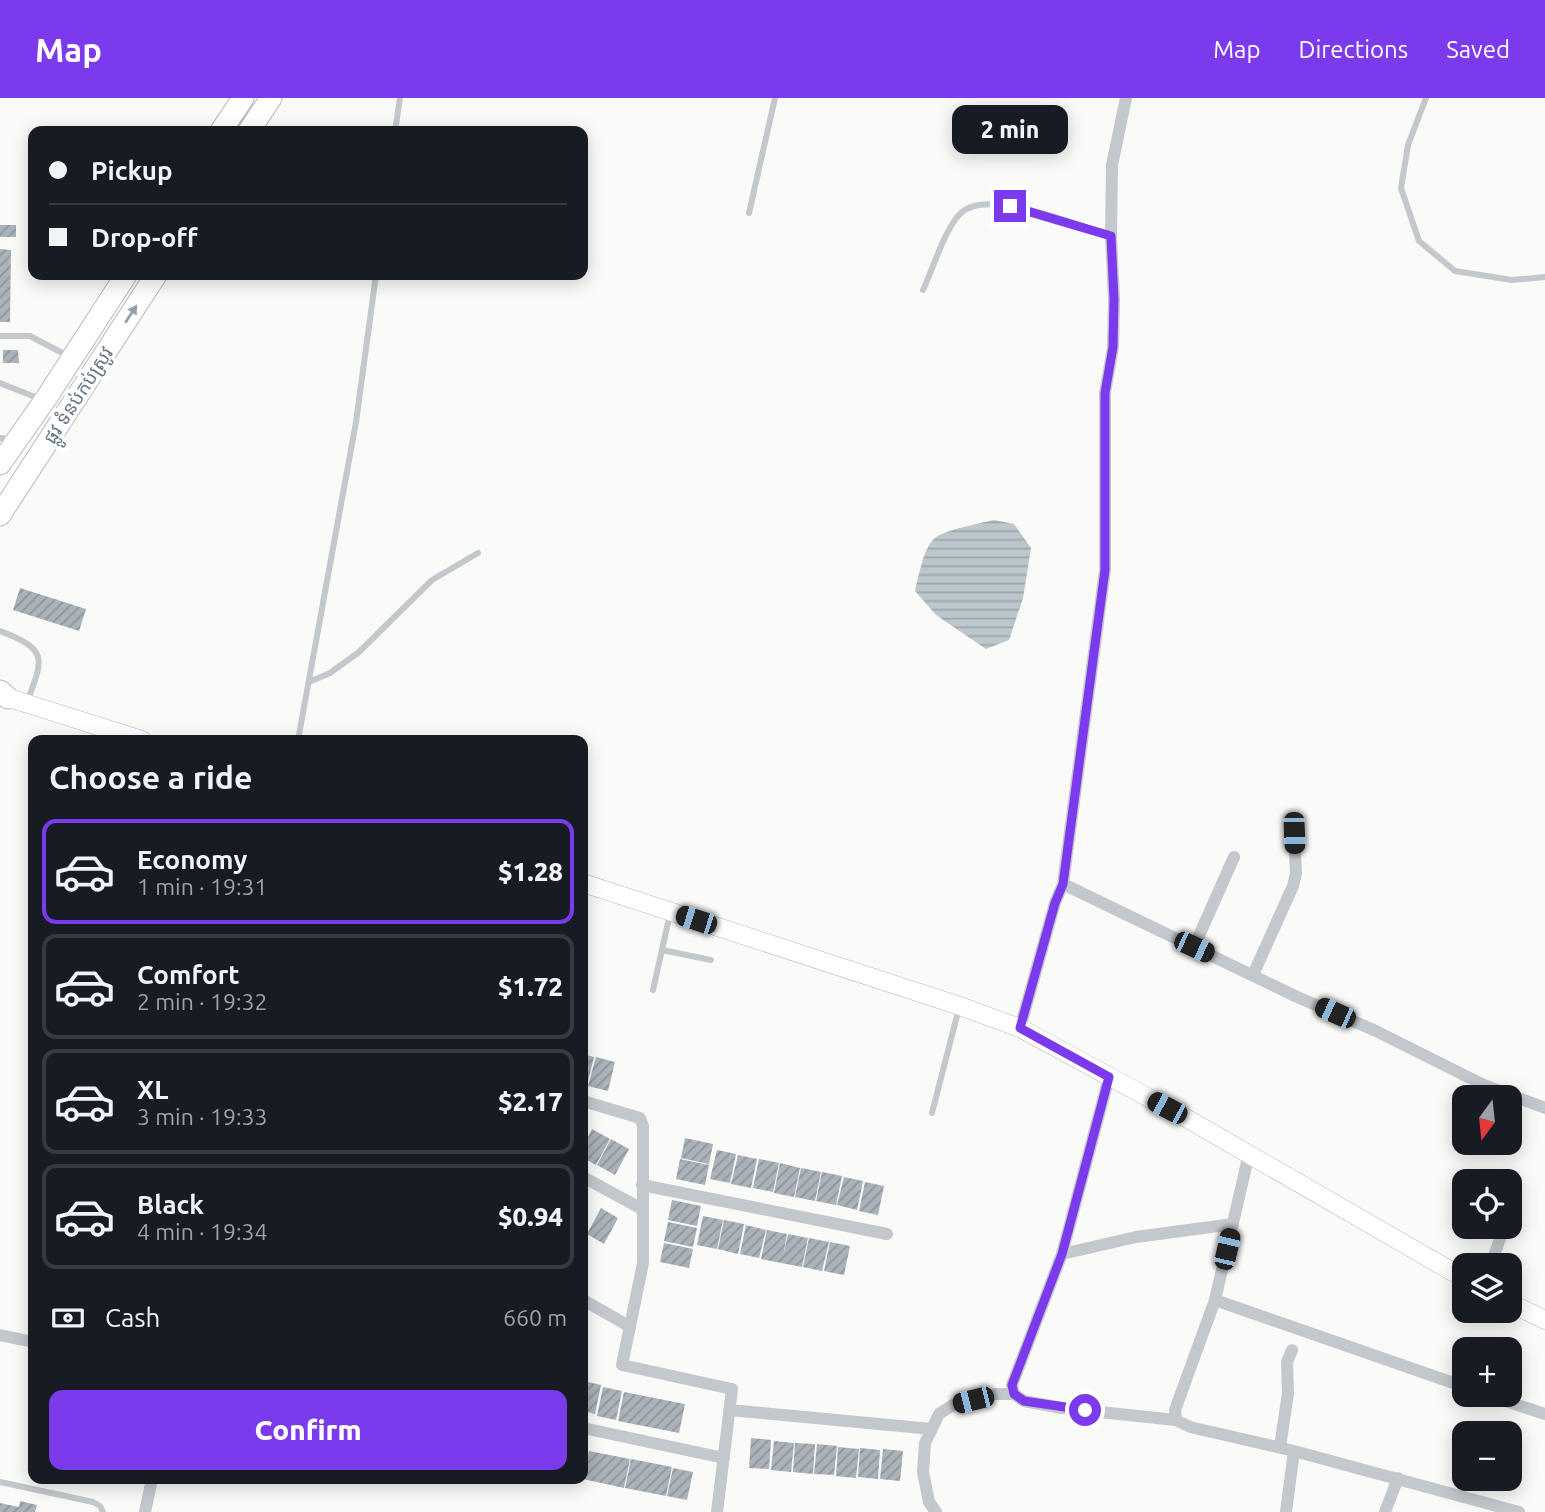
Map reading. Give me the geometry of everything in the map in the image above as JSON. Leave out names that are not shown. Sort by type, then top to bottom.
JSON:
[{"type":"main road","points":[[224,126],[243,98]]},
{"type":"main road","points":[[252,126],[271,98]]},
{"type":"main road","name":"ផ្លូវ ទំនប់កប់ស្រូវ","points":[[0,464],[8,438],[45,400],[123,280]]},
{"type":"main road","name":"ផ្លូវ ទំនប់កប់ស្រូវ","points":[[0,515],[153,280]]},
{"type":"main road","points":[[8,697],[126,735]]},
{"type":"main road","points":[[588,885],[1020,1028],[1249,1154],[1452,1271]]},
{"type":"main road","points":[[1522,1309],[1545,1320]]},
{"type":"street","points":[[1020,1028],[1055,903],[1063,884],[1105,570],[1105,393],[1113,347],[1114,299],[1112,165],[1126,98]]},
{"type":"street","points":[[1253,975],[1293,886],[1296,873],[1294,833]]},
{"type":"street","points":[[1194,947],[1234,857]]},
{"type":"street","points":[[1063,884],[1376,1031],[1484,1085],[1545,1108]]},
{"type":"street","points":[[1014,1394],[1012,1385],[1062,1254],[1109,1077]]},
{"type":"street","points":[[588,1102],[640,1118],[643,1126],[643,1263],[622,1364],[732,1388],[717,1512]]},
{"type":"street","points":[[1176,1420],[1175,1410],[1215,1300],[1249,1154]]},
{"type":"street","points":[[588,1180],[642,1209]]},
{"type":"street","points":[[642,1185],[887,1234]]},
{"type":"street","points":[[1062,1254],[1136,1237],[1233,1224]]},
{"type":"street","points":[[1215,1300],[1452,1382]]},
{"type":"street","points":[[588,1303],[629,1326]]},
{"type":"street","points":[[0,1335],[28,1341]]},
{"type":"street","points":[[1280,1447],[1289,1393],[1287,1362],[1292,1350]]},
{"type":"street","points":[[936,1512],[929,1502],[923,1472],[925,1443],[939,1414],[953,1405],[995,1394],[1014,1394],[1024,1401],[1062,1408],[1176,1420],[1190,1427],[1280,1447],[1519,1512]]},
{"type":"street","points":[[1522,1404],[1543,1410]]},
{"type":"street","points":[[730,1410],[932,1429]]},
{"type":"street","points":[[588,1429],[724,1458]]},
{"type":"street","points":[[1286,1512],[1294,1451]]},
{"type":"street","points":[[1385,1512],[1398,1478]]},
{"type":"street","points":[[149,1511],[152,1484]]},
{"type":"lane","points":[[396,126],[400,98]]},
{"type":"lane","points":[[749,214],[775,98]]},
{"type":"lane","points":[[1426,98],[1408,145],[1401,188],[1419,241],[1455,271],[1512,280],[1545,277]]},
{"type":"lane","points":[[923,290],[953,223],[962,211],[977,205],[994,203],[1026,210],[1111,236]]},
{"type":"lane","points":[[299,735],[356,422],[375,280]]},
{"type":"lane","points":[[0,337],[30,336],[72,358]]},
{"type":"lane","points":[[0,383],[45,400]]},
{"type":"lane","points":[[309,682],[330,673],[359,652],[432,580],[478,553]]},
{"type":"lane","points":[[0,631],[25,640],[37,653],[40,669],[8,697]]},
{"type":"lane","points":[[653,990],[671,912]]},
{"type":"lane","points":[[662,950],[711,960]]},
{"type":"lane","points":[[932,1113],[960,1006]]},
{"type":"lane","points":[[0,1482],[93,1502],[100,1506],[103,1512]]},
{"type":"shaded area","points":[[994,520],[1014,524],[1031,548],[1023,598],[1009,640],[986,649],[936,615],[915,591],[924,555],[935,538],[954,530]]},
{"type":"building","points":[[0,225],[16,225],[16,237],[0,237]]},
{"type":"building","points":[[0,249],[11,250],[10,322],[0,322]]},
{"type":"building","points":[[3,350],[18,350],[19,363],[3,363]]},
{"type":"building","points":[[20,588],[86,609],[79,631],[13,610]]},
{"type":"building","points":[[588,1055],[594,1057],[588,1081]]},
{"type":"building","points":[[596,1057],[615,1062],[608,1091],[588,1086]]},
{"type":"building","points":[[592,1129],[610,1139],[596,1165],[588,1161],[588,1137]]},
{"type":"building","points":[[685,1138],[713,1144],[709,1164],[681,1158]]},
{"type":"building","points":[[611,1139],[629,1149],[615,1175],[597,1165]]},
{"type":"building","points":[[717,1150],[736,1154],[730,1183],[710,1179]]},
{"type":"building","points":[[738,1155],[757,1159],[751,1188],[731,1184]]},
{"type":"building","points":[[680,1159],[709,1165],[705,1185],[676,1179]]},
{"type":"building","points":[[759,1159],[779,1163],[773,1192],[753,1188]]},
{"type":"building","points":[[780,1163],[800,1168],[794,1197],[774,1193]]},
{"type":"building","points":[[801,1168],[821,1172],[815,1201],[795,1197]]},
{"type":"building","points":[[822,1172],[842,1176],[836,1205],[816,1201]]},
{"type":"building","points":[[844,1177],[863,1181],[857,1210],[837,1205]]},
{"type":"building","points":[[865,1182],[884,1186],[878,1215],[859,1211]]},
{"type":"building","points":[[672,1200],[701,1206],[697,1226],[668,1220]]},
{"type":"building","points":[[601,1208],[618,1218],[604,1244],[588,1232]]},
{"type":"building","points":[[703,1216],[723,1220],[717,1249],[697,1245]]},
{"type":"building","points":[[724,1220],[744,1224],[738,1254],[718,1249]]},
{"type":"building","points":[[668,1222],[697,1228],[693,1247],[664,1241]]},
{"type":"building","points":[[746,1225],[766,1230],[759,1258],[740,1254]]},
{"type":"building","points":[[767,1230],[787,1234],[783,1257],[788,1234],[808,1238],[802,1267],[761,1259]]},
{"type":"building","points":[[809,1238],[829,1242],[822,1271],[803,1267]]},
{"type":"building","points":[[830,1242],[850,1246],[844,1275],[824,1271]]},
{"type":"building","points":[[664,1243],[693,1249],[689,1268],[660,1262]]},
{"type":"building","points":[[588,1382],[601,1385],[595,1414],[588,1412]]},
{"type":"building","points":[[603,1387],[622,1391],[616,1420],[597,1416]]},
{"type":"building","points":[[624,1392],[685,1404],[679,1433],[618,1421]]},
{"type":"building","points":[[751,1438],[771,1440],[769,1469],[749,1468]]},
{"type":"building","points":[[774,1441],[794,1443],[791,1472],[771,1470]]},
{"type":"building","points":[[795,1443],[815,1444],[813,1474],[793,1472]]},
{"type":"building","points":[[817,1444],[837,1446],[834,1475],[814,1474]]},
{"type":"building","points":[[838,1447],[859,1449],[856,1478],[836,1476]]},
{"type":"building","points":[[860,1448],[880,1450],[878,1479],[858,1477]]},
{"type":"building","points":[[883,1449],[903,1451],[900,1481],[880,1479]]},
{"type":"building","points":[[589,1451],[630,1459],[624,1488],[588,1480]]},
{"type":"building","points":[[631,1459],[672,1467],[666,1496],[625,1488]]},
{"type":"building","points":[[673,1468],[693,1472],[687,1500],[667,1496]]},
{"type":"building","points":[[20,1501],[37,1505],[35,1512],[0,1512],[0,1503],[19,1507]]},
{"type":"route","points":[[1010,206],[1111,236],[1114,299],[1113,347],[1105,393],[1105,570],[1063,884],[1055,903],[1020,1028],[1109,1077],[1062,1254],[1012,1385],[1014,1394],[1024,1401],[1085,1410]]}]
